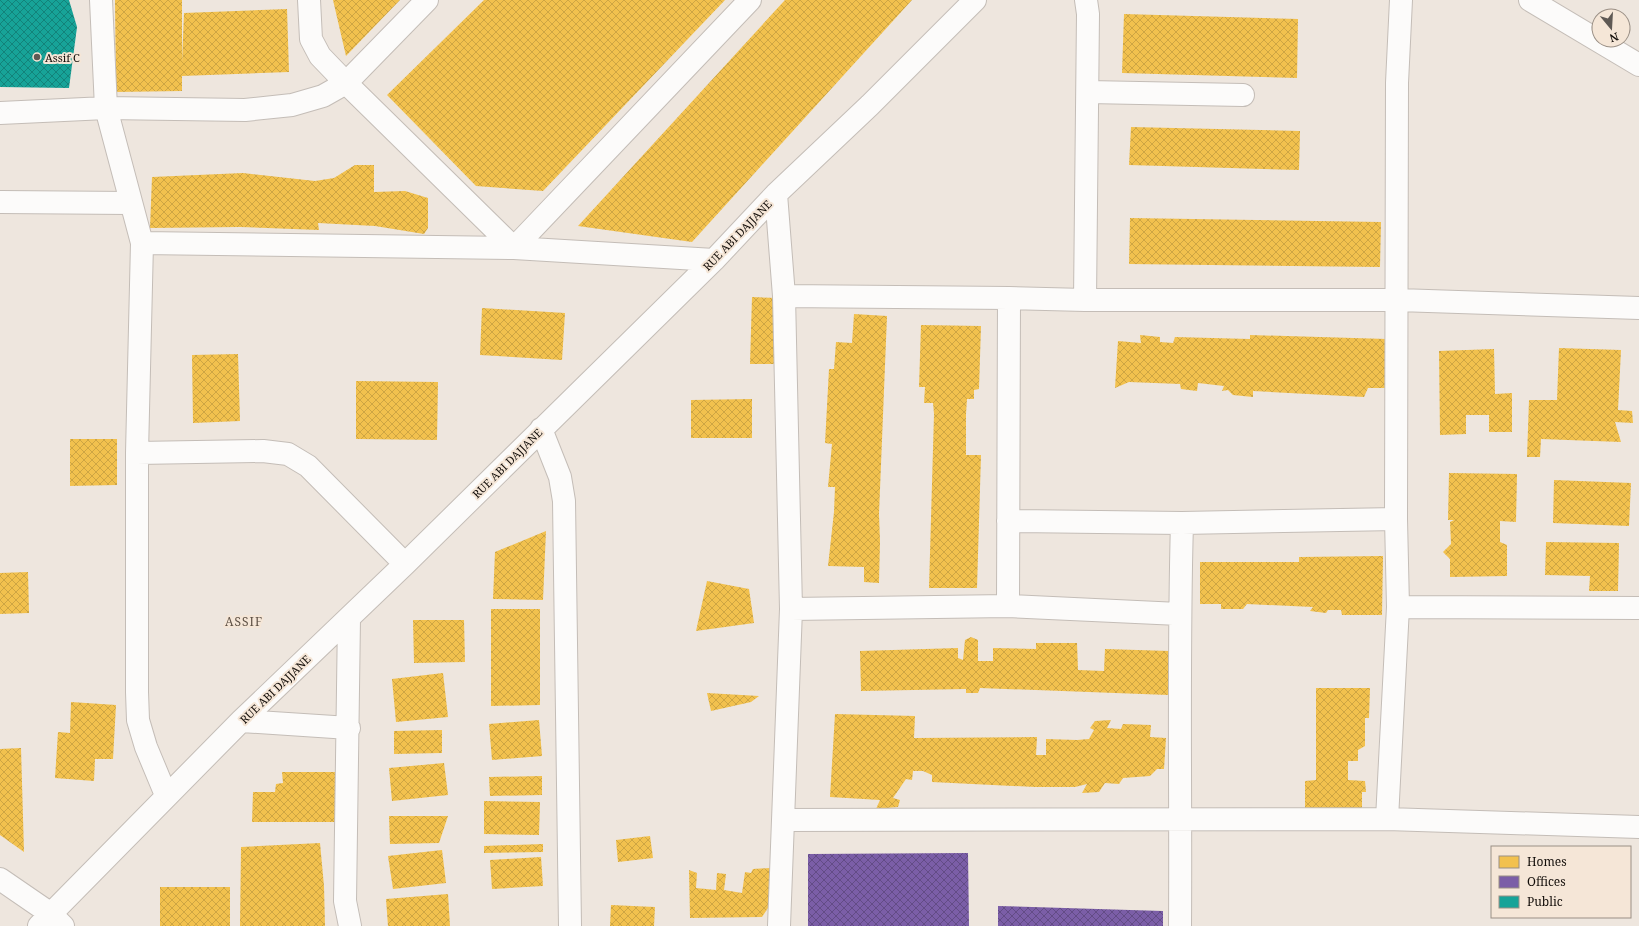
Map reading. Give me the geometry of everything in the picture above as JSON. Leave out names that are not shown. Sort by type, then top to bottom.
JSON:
[{"type":"street","points":[[101,0],[106,108],[130,203],[142,243],[137,453],[138,720],[146,747],[166,795]]},
{"type":"street","points":[[308,0],[311,39],[320,56],[514,248]]},
{"type":"street","points":[[0,113],[106,108],[245,110],[292,105],[323,96],[346,82],[427,0]]},
{"type":"street","points":[[514,248],[750,0]]},
{"type":"street","name":"RUE ABI DAJJANE","points":[[51,922],[166,795],[405,564],[714,260],[776,194],[870,105],[975,0]]},
{"type":"street","points":[[1085,300],[1088,92],[1088,14],[1086,0]]},
{"type":"street","points":[[1387,819],[1398,607],[1396,519],[1398,300],[1397,84],[1401,0]]},
{"type":"street","points":[[1530,0],[1639,65]]},
{"type":"street","points":[[1088,92],[1243,95]]},
{"type":"street","points":[[776,194],[784,296],[791,609],[779,926]]},
{"type":"street","points":[[0,202],[130,203]]},
{"type":"street","points":[[142,243],[514,248],[714,260]]},
{"type":"street","points":[[784,296],[1085,300],[1398,300],[1639,308]]},
{"type":"street","points":[[1008,606],[1009,298]]},
{"type":"street","points":[[541,429],[560,477],[564,501],[570,926]]},
{"type":"street","points":[[137,453],[263,451],[288,454],[308,466],[405,564]]},
{"type":"street","points":[[1008,520],[1182,524],[1396,519]]},
{"type":"street","points":[[1180,926],[1181,820],[1179,614],[1182,524]]},
{"type":"street","points":[[791,609],[1008,606],[1179,614]]},
{"type":"street","points":[[1398,607],[1639,608]]},
{"type":"street","points":[[349,618],[346,901],[350,926]]},
{"type":"street","points":[[241,721],[349,728]]},
{"type":"street","points":[[783,820],[1387,819],[1639,827]]},
{"type":"street","points":[[0,879],[51,922]]},
{"type":"building: Homes","points":[[115,0],[182,0],[182,62],[184,13],[287,9],[289,72],[182,76],[182,91],[116,92]]},
{"type":"building: Homes","points":[[333,0],[400,0],[346,56]]},
{"type":"building: Homes","points":[[484,0],[725,0],[543,191],[476,186],[387,95]]},
{"type":"building: Homes","points":[[785,0],[912,0],[692,242],[578,226]]},
{"type":"building: Homes","points":[[1124,14],[1298,19],[1297,78],[1122,73]]},
{"type":"building: Homes","points":[[1131,127],[1300,131],[1299,170],[1129,165]]},
{"type":"building: Homes","points":[[355,165],[374,165],[374,192],[405,191],[428,198],[428,228],[424,234],[375,226],[318,223],[319,230],[240,227],[150,228],[152,177],[243,173],[315,181],[334,178]]},
{"type":"building: Homes","points":[[1130,218],[1381,222],[1380,267],[1129,264]]},
{"type":"building: Homes","points":[[752,297],[778,298],[776,364],[750,364]]},
{"type":"building: Homes","points":[[482,308],[565,313],[562,360],[480,355]]},
{"type":"building: Homes","points":[[854,314],[887,316],[879,514],[879,583],[864,582],[864,567],[828,566],[834,512],[835,487],[828,487],[832,444],[825,443],[829,369],[834,369],[836,342],[852,343]]},
{"type":"building: Homes","points":[[921,325],[981,326],[979,389],[974,390],[974,399],[967,399],[966,414],[966,455],[981,455],[977,588],[929,588],[934,414],[933,403],[924,403],[925,387],[919,387]]},
{"type":"building: Homes","points":[[1140,335],[1160,337],[1160,342],[1173,343],[1175,337],[1250,339],[1250,335],[1387,339],[1385,388],[1368,388],[1364,397],[1253,391],[1253,397],[1233,395],[1228,390],[1222,391],[1224,386],[1198,383],[1197,391],[1181,389],[1180,384],[1129,382],[1115,388],[1118,341],[1141,343]]},
{"type":"building: Homes","points":[[1559,348],[1621,350],[1618,410],[1632,411],[1633,423],[1615,422],[1621,442],[1541,439],[1540,457],[1527,457],[1529,400],[1557,400]]},
{"type":"building: Homes","points":[[1494,349],[1495,394],[1512,393],[1512,432],[1489,432],[1489,415],[1466,415],[1466,434],[1440,435],[1439,351]]},
{"type":"building: Homes","points":[[238,354],[240,421],[193,423],[192,355]]},
{"type":"building: Homes","points":[[356,381],[438,382],[437,440],[356,439]]},
{"type":"building: Homes","points":[[752,399],[752,438],[691,438],[691,400]]},
{"type":"building: Homes","points":[[70,439],[117,439],[117,485],[70,486]]},
{"type":"building: Homes","points":[[1449,473],[1517,474],[1516,522],[1500,521],[1500,542],[1507,545],[1507,576],[1450,577],[1450,559],[1443,552],[1451,544],[1450,522],[1454,520],[1448,520]]},
{"type":"building: Homes","points":[[1554,480],[1631,483],[1629,526],[1553,523]]},
{"type":"building: Homes","points":[[546,531],[543,600],[493,599],[495,552]]},
{"type":"building: Homes","points":[[1546,542],[1619,543],[1618,591],[1589,591],[1590,576],[1545,575]]},
{"type":"building: Homes","points":[[1383,556],[1382,615],[1342,615],[1341,610],[1328,610],[1326,613],[1310,611],[1313,607],[1247,604],[1243,609],[1221,609],[1221,604],[1200,604],[1200,562],[1299,562],[1299,557]]},
{"type":"building: Homes","points":[[28,572],[29,613],[0,614],[0,573]]},
{"type":"building: Homes","points":[[707,581],[749,589],[754,623],[696,631]]},
{"type":"building: Homes","points":[[491,609],[540,609],[540,705],[491,706]]},
{"type":"building: Homes","points":[[413,620],[464,620],[465,662],[414,663]]},
{"type":"building: Homes","points":[[971,637],[978,640],[978,661],[993,661],[993,648],[1036,649],[1036,643],[1077,643],[1078,670],[1104,671],[1105,649],[1170,651],[1168,695],[980,688],[978,693],[966,693],[966,689],[861,691],[860,651],[958,648],[958,658],[963,660],[965,640]]},
{"type":"building: Homes","points":[[443,673],[448,717],[396,722],[392,679]]},
{"type":"building: Homes","points":[[1316,688],[1370,688],[1369,718],[1365,718],[1365,746],[1358,750],[1358,761],[1348,761],[1348,780],[1365,781],[1366,792],[1362,792],[1362,809],[1305,810],[1305,781],[1316,780]]},
{"type":"building: Homes","points":[[707,693],[759,696],[751,702],[711,711]]},
{"type":"building: Homes","points":[[71,702],[116,705],[113,759],[95,759],[94,781],[55,778],[58,732],[70,733]]},
{"type":"building: Homes","points":[[835,714],[915,716],[914,738],[1037,737],[1036,755],[1046,755],[1046,739],[1089,739],[1094,730],[1090,728],[1095,721],[1111,720],[1107,728],[1121,729],[1123,724],[1151,725],[1150,737],[1166,738],[1164,769],[1157,769],[1150,776],[1123,778],[1119,784],[1105,783],[1099,792],[1082,793],[1087,784],[1075,787],[1035,787],[932,782],[932,775],[923,771],[913,771],[912,780],[906,779],[893,798],[900,800],[898,807],[876,809],[880,800],[830,797]]},
{"type":"building: Homes","points":[[539,720],[542,756],[492,760],[489,724]]},
{"type":"building: Homes","points":[[442,730],[442,753],[394,754],[394,731]]},
{"type":"building: Homes","points":[[21,748],[24,852],[0,835],[0,749]]},
{"type":"building: Homes","points":[[444,763],[448,795],[392,801],[389,768]]},
{"type":"building: Homes","points":[[282,772],[342,772],[338,822],[252,822],[253,792],[275,792],[276,784],[283,783]]},
{"type":"building: Homes","points":[[542,776],[542,795],[490,796],[489,777]]},
{"type":"building: Homes","points":[[484,801],[540,802],[539,835],[484,834]]},
{"type":"building: Homes","points":[[389,816],[448,816],[439,843],[390,844]]},
{"type":"building: Homes","points":[[650,836],[653,858],[618,862],[616,840]]},
{"type":"building: Homes","points":[[320,843],[324,886],[325,926],[240,926],[241,847]]},
{"type":"building: Homes","points":[[543,844],[543,852],[484,853],[484,846]]},
{"type":"building: Homes","points":[[442,850],[446,883],[393,889],[388,856]]},
{"type":"building: Homes","points":[[541,857],[543,886],[492,889],[490,860]]},
{"type":"building: Homes","points":[[770,868],[772,902],[762,917],[690,918],[689,870],[697,873],[696,888],[716,890],[717,873],[726,874],[724,890],[742,893],[745,872],[751,873],[753,869]]},
{"type":"building: Homes","points":[[160,887],[230,887],[230,926],[160,926]]},
{"type":"building: Homes","points":[[448,894],[450,926],[388,926],[386,899]]},
{"type":"building: Homes","points":[[611,905],[655,907],[654,926],[610,926]]},
{"type":"building: Offices","points":[[968,853],[969,926],[808,926],[808,854]]},
{"type":"building: Offices","points":[[998,906],[1163,911],[1163,926],[998,926]]},
{"type":"building: Public","name":"Assif C","points":[[0,0],[69,0],[77,27],[69,88],[0,87]]},
{"type":"place","name":"Assif C","points":[[37,57]]},
{"type":"district","name":"ASSIF","points":[[244,621]]}]
